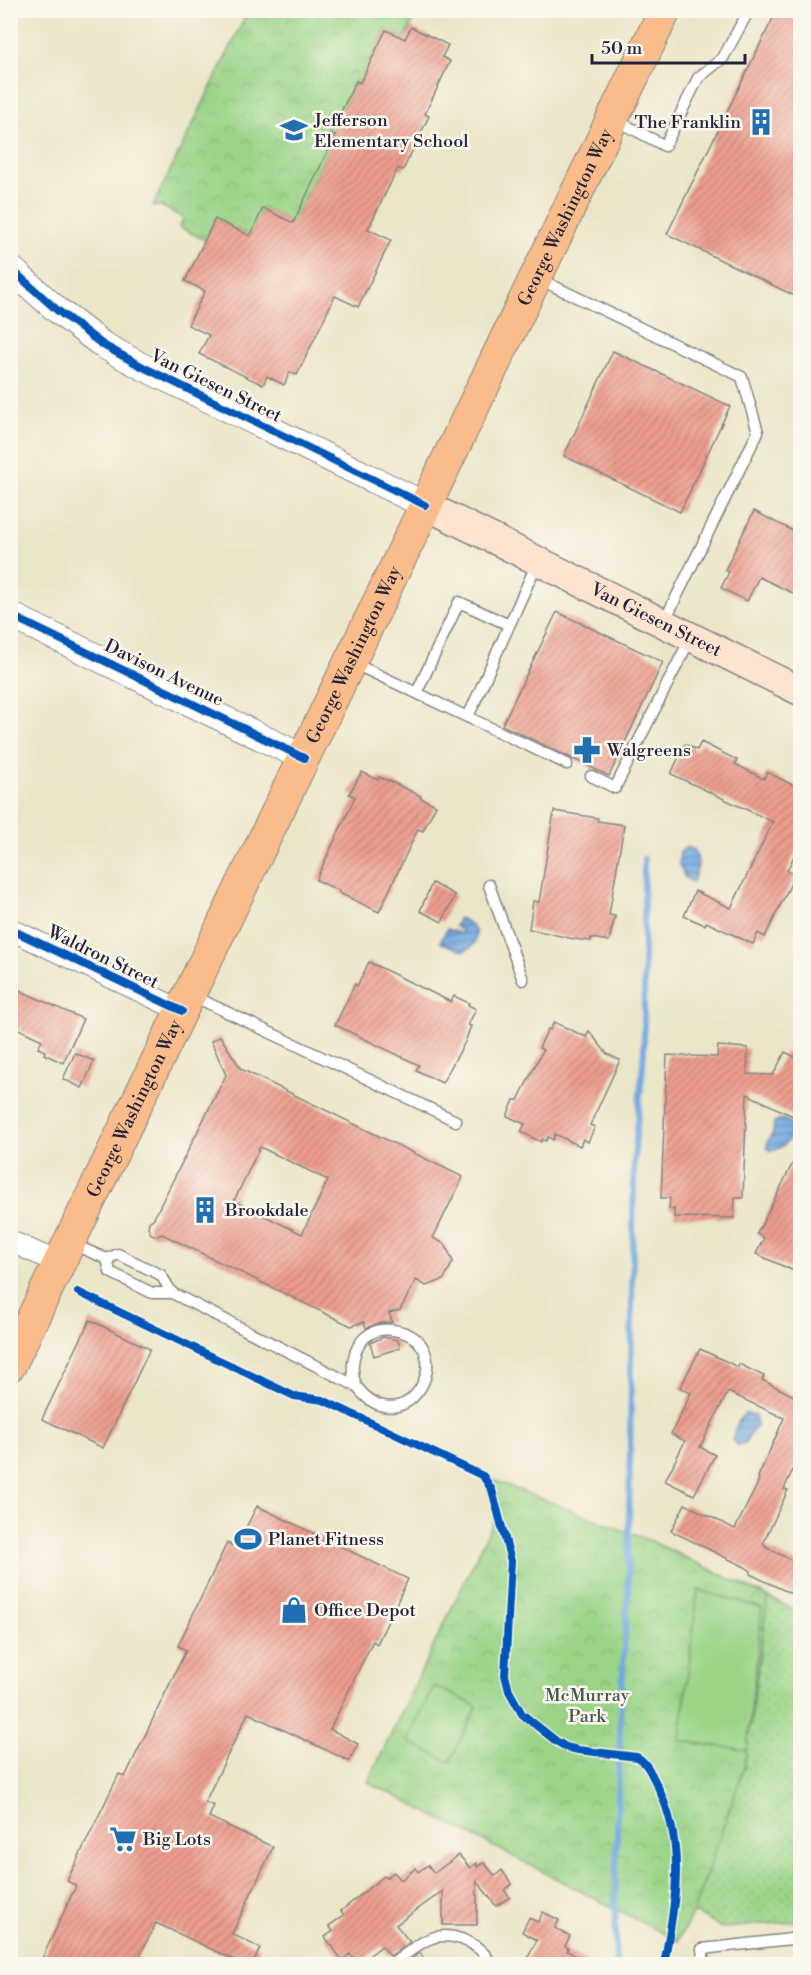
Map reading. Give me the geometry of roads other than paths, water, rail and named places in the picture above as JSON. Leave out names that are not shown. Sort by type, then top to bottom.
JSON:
[{"type":"main road","name":"George Washington Way","points":[[10,1365],[665,10]]},
{"type":"main road","name":"Van Giesen Street","points":[[425,505],[801,691]]},
{"type":"street","name":"Van Giesen Street","points":[[10,268],[57,310],[103,345],[143,367],[425,505]]},
{"type":"street","name":"Davison Avenue","points":[[10,615],[304,758]]},
{"type":"street","name":"Waldron Street","points":[[10,929],[185,1002]]},
{"type":"street","points":[[10,1241],[64,1253]]},
{"type":"lane","points":[[613,118],[665,146],[698,78],[723,58],[749,10]]},
{"type":"lane","points":[[536,278],[742,377],[758,432],[664,623]]},
{"type":"lane","points":[[468,717],[538,561]]},
{"type":"lane","points":[[417,692],[459,602],[509,624]]},
{"type":"lane","points":[[591,776],[615,788],[691,636]]},
{"type":"lane","points":[[350,661],[567,764]]},
{"type":"lane","points":[[489,885],[523,980]]},
{"type":"lane","points":[[185,1002],[456,1121]]},
{"type":"lane","points":[[64,1253],[107,1259],[118,1254],[161,1275],[172,1293]]},
{"type":"lane","points":[[107,1259],[110,1272],[152,1293],[172,1293],[356,1386],[375,1404],[400,1405],[411,1400],[423,1386],[428,1369],[426,1357],[416,1342],[401,1332],[389,1330],[376,1332],[365,1338],[356,1348],[351,1374],[356,1386]]},
{"type":"lane","points":[[392,1965],[423,1942],[442,1937],[469,1942],[480,1949],[491,1965]]},
{"type":"lane","points":[[704,1965],[702,1949],[801,1938]]},
{"type":"water","points":[[687,847],[693,849],[697,856],[698,865],[693,882],[685,878],[679,864],[680,852]]},
{"type":"water","points":[[459,918],[469,923],[476,932],[473,945],[463,951],[440,942],[447,929],[462,934],[462,931],[455,926]]},
{"type":"water","points":[[781,1119],[789,1122],[791,1136],[785,1144],[772,1151],[767,1148],[767,1142],[773,1133],[774,1122]]},
{"type":"water","points":[[746,1413],[754,1415],[757,1424],[745,1443],[737,1445],[733,1439],[734,1432]]},
{"type":"waterway","points":[[616,1964],[615,1901],[621,1700],[628,1594],[634,1160],[644,1053],[644,859]]},
{"type":"place","name":"The Franklin","points":[[761,122]]},
{"type":"place","name":"Jefferson Elementary School","points":[[294,130]]},
{"type":"place","name":"Walgreens","points":[[587,750]]},
{"type":"place","name":"Brookdale","points":[[205,1210]]},
{"type":"place","name":"Planet Fitness","points":[[248,1539]]},
{"type":"place","name":"Office Depot","points":[[294,1610]]},
{"type":"place","name":"Big Lots","points":[[123,1839]]},
{"type":"park label","name":"McMurray Park","points":[[587,1705]]}]
